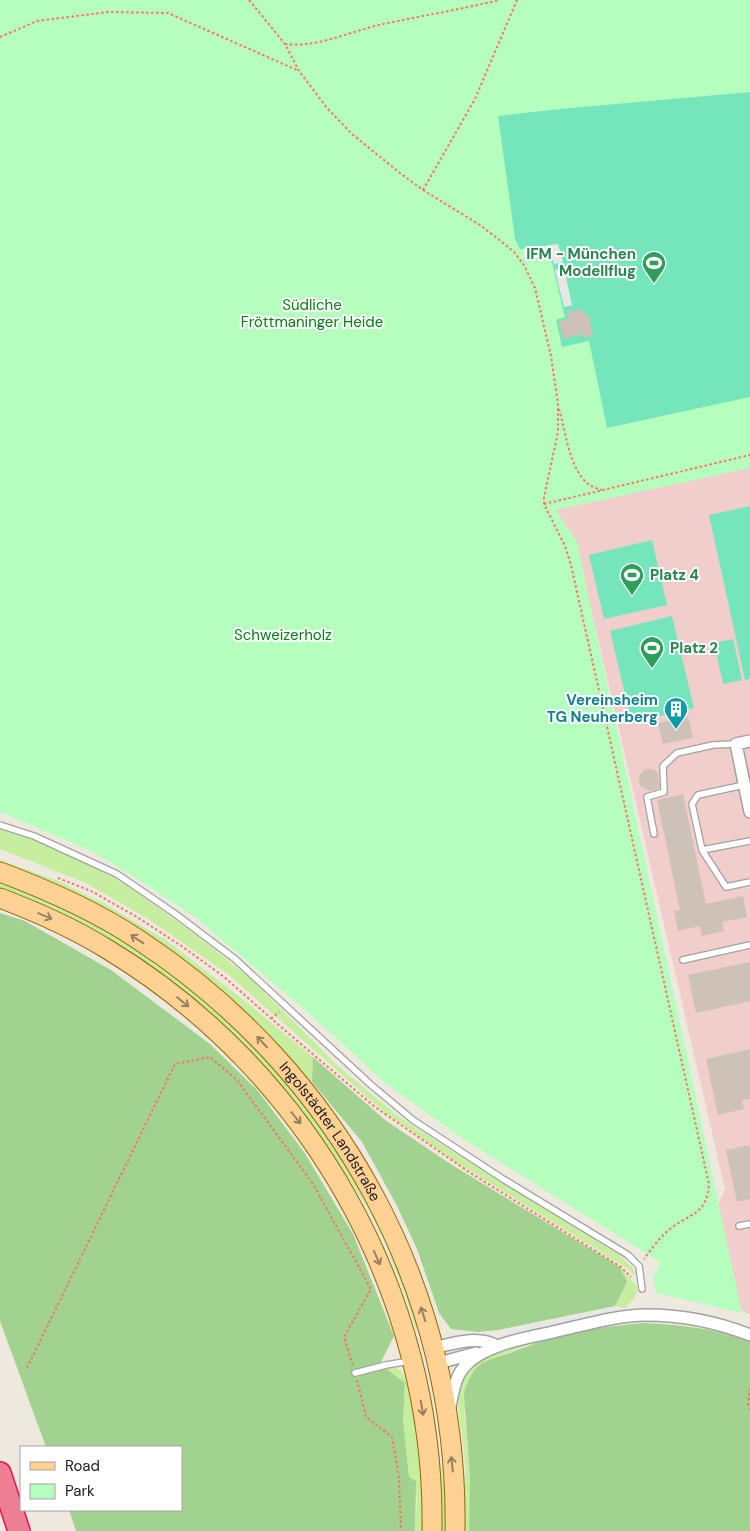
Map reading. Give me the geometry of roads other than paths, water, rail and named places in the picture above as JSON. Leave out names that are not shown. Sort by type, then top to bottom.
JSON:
[{"type":"highway","points":[[0,1474],[19,1531]]},
{"type":"main road","name":"Ingolstädter Landstraße","points":[[0,872],[88,910],[138,939],[188,975],[240,1019],[283,1064],[327,1119],[366,1180],[408,1268],[435,1355],[447,1418],[453,1472],[455,1531]]},
{"type":"main road","name":"Ingolstädter Landstraße","points":[[0,898],[57,921],[107,949],[184,1002],[215,1030],[260,1076],[300,1124],[332,1171],[356,1214],[379,1261],[399,1314],[412,1360],[422,1412],[428,1456],[432,1531]]},
{"type":"main road","points":[[412,1360],[435,1355]]},
{"type":"street","points":[[750,741],[736,744],[750,812]]},
{"type":"street","points":[[435,1355],[464,1357],[497,1346],[607,1320],[644,1315],[666,1315],[699,1320],[732,1328],[750,1335]]},
{"type":"street","points":[[435,1355],[452,1343],[481,1340],[497,1346]]},
{"type":"street","points":[[447,1418],[457,1376],[468,1363],[497,1346]]},
{"type":"lane","points":[[654,834],[647,797],[664,792],[663,766],[677,753],[712,744],[736,744]]},
{"type":"lane","points":[[744,785],[698,795],[692,804],[702,850],[726,887],[750,882]]},
{"type":"lane","points":[[0,825],[34,836],[118,874],[174,913],[235,960],[370,1084],[413,1120],[503,1179],[628,1255],[639,1266],[642,1289]]},
{"type":"lane","points":[[702,850],[750,841]]},
{"type":"lane","points":[[683,960],[750,945]]},
{"type":"lane","points":[[739,1226],[750,1224]]},
{"type":"lane","points":[[355,1373],[412,1360]]},
{"type":"place","name":"IFM - München Modellflug","points":[[654,284]]},
{"type":"place","name":"Platz 4","points":[[632,596]]},
{"type":"place","name":"Platz 2","points":[[652,669]]},
{"type":"place","name":"Vereinsheim TG Neuherberg","points":[[676,730]]},
{"type":"park label","name":"Südliche Fröttmaninger Heide","points":[[312,314]]},
{"type":"park label","name":"Schweizerholz","points":[[283,635]]}]
